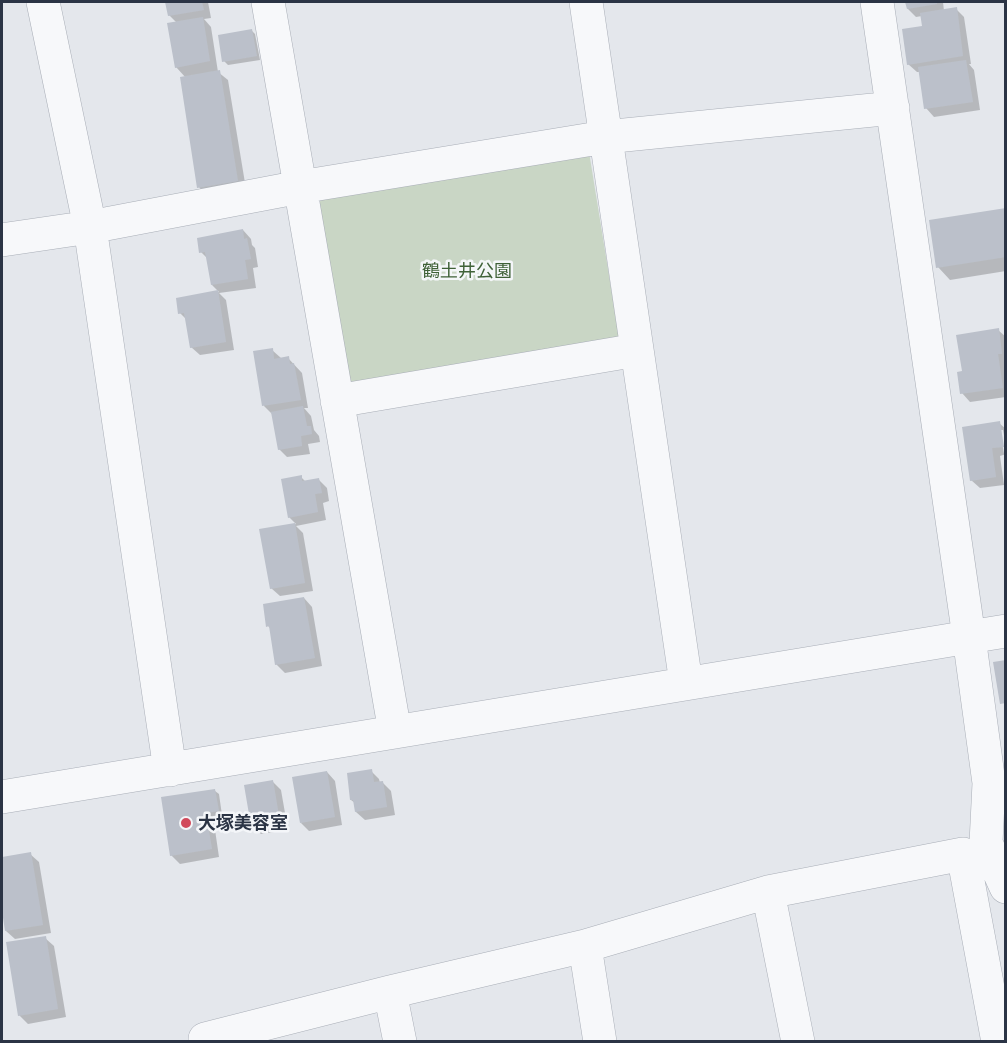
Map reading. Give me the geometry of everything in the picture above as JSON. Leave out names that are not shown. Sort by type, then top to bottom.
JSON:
[{"type":"street","points":[[43,2],[90,227],[170,770]]},
{"type":"street","points":[[268,2],[394,732]]},
{"type":"street","points":[[585,2],[686,683]]},
{"type":"street","points":[[877,2],[969,637],[993,720],[989,783],[975,848],[998,1041]]},
{"type":"street","points":[[2,240],[90,227],[300,187],[605,136],[893,108]]},
{"type":"street","points":[[337,401],[637,350]]},
{"type":"street","points":[[2,797],[1005,631]]},
{"type":"street","points":[[975,848],[1005,887]]},
{"type":"street","points":[[198,1040],[585,946],[768,892],[975,848]]},
{"type":"street","points":[[768,892],[798,1041]]},
{"type":"street","points":[[585,946],[600,1041]]},
{"type":"street","points":[[390,992],[400,1041]]},
{"type":"green space","name":"鶴土井公園","points":[[589,152],[620,343],[346,389],[315,198]]},
{"type":"building","points":[[165,2],[202,2],[204,10],[168,16]]},
{"type":"building","points":[[905,2],[937,2],[937,4],[907,9]]},
{"type":"building","points":[[957,7],[963,56],[907,65],[902,29],[922,26],[920,13]]},
{"type":"building","points":[[203,17],[210,61],[175,68],[167,23]]},
{"type":"building","points":[[252,29],[257,56],[222,62],[218,35]]},
{"type":"building","points":[[966,60],[973,102],[924,109],[918,67]]},
{"type":"building","points":[[220,70],[238,181],[197,188],[180,77]]},
{"type":"building","points":[[1006,208],[1006,257],[936,268],[929,220]]},
{"type":"building","points":[[243,229],[251,259],[245,260],[248,279],[211,285],[205,252],[199,253],[197,238]]},
{"type":"building","points":[[218,290],[226,342],[190,348],[184,313],[178,314],[176,298]]},
{"type":"building","points":[[999,328],[1002,354],[998,354],[1003,388],[960,394],[957,372],[962,371],[956,335]]},
{"type":"building","points":[[273,348],[274,359],[289,356],[290,364],[294,363],[301,400],[262,406],[253,351]]},
{"type":"building","points":[[303,406],[307,426],[311,426],[312,434],[301,436],[302,446],[278,450],[271,412]]},
{"type":"building","points":[[1000,421],[1004,447],[992,448],[996,477],[970,481],[962,427]]},
{"type":"building","points":[[302,475],[302,481],[319,478],[322,493],[315,494],[318,512],[288,518],[281,479]]},
{"type":"building","points":[[295,523],[305,583],[270,589],[259,529]]},
{"type":"building","points":[[304,597],[315,658],[275,665],[263,604]]},
{"type":"building","points":[[1006,660],[1006,703],[1000,704],[993,662]]},
{"type":"building","points":[[372,769],[374,782],[383,781],[387,807],[355,812],[353,800],[350,800],[347,773]]},
{"type":"building","points":[[327,771],[335,817],[300,823],[292,777]]},
{"type":"building","points":[[273,780],[280,822],[251,826],[244,785]]},
{"type":"building","points":[[215,789],[219,811],[206,813],[212,849],[170,856],[161,797]]},
{"type":"building","points":[[31,852],[43,925],[5,931],[2,911],[2,857]]},
{"type":"building","points":[[46,936],[58,1009],[18,1016],[6,942]]},
{"type":"place","name":"大塚美容室","points":[[186,823]]}]
